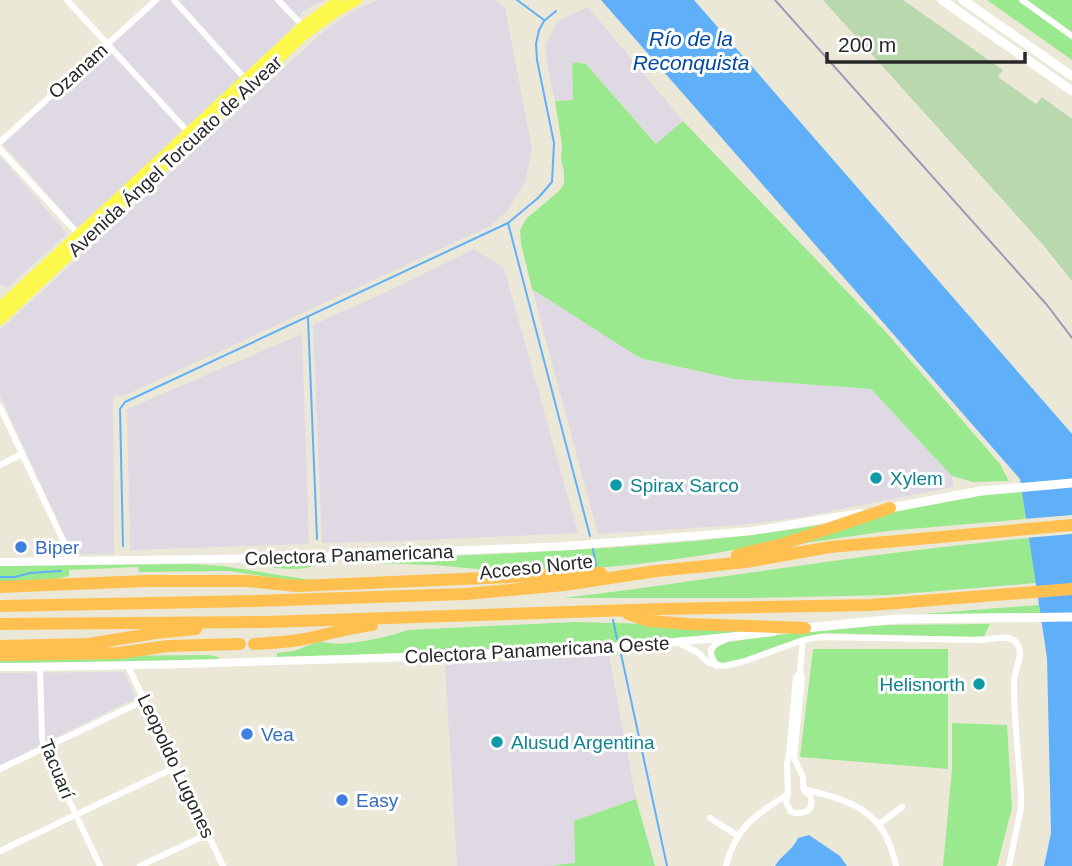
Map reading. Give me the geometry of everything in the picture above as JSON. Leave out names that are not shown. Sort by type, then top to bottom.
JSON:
[{"type":"highway","points":[[0,587],[248,581],[297,586],[656,571],[783,544],[890,508]]},
{"type":"highway","name":"Acceso Norte","points":[[0,606],[255,601],[466,593],[564,585],[656,571],[746,562],[830,547],[1072,524]]},
{"type":"highway","points":[[0,624],[266,622],[439,615],[871,605],[1072,589]]},
{"type":"highway","points":[[621,611],[649,621],[804,634]]},
{"type":"highway","points":[[254,644],[439,615]]},
{"type":"highway","points":[[0,646],[88,644],[156,633],[266,622]]},
{"type":"highway","points":[[0,655],[119,653],[168,646],[240,644]]},
{"type":"main road","name":"Avenida Ángel Torcuato de Alvear","points":[[0,320],[5,302],[81,237],[249,82],[303,26],[339,0]]},
{"type":"main road","name":"Avenida Ángel Torcuato de Alvear","points":[[81,237],[188,132],[304,35],[356,0]]},
{"type":"main road","points":[[942,0],[1072,91]]},
{"type":"main road","points":[[963,0],[1072,76]]},
{"type":"main road","name":"Colectora Panamericana","points":[[890,508],[956,495],[1072,483]]},
{"type":"main road","name":"Colectora Panamericana Oeste","points":[[804,634],[897,620],[1072,617]]},
{"type":"street","points":[[67,0],[188,132]]},
{"type":"street","name":"Ozanam","points":[[0,142],[156,0]]},
{"type":"street","points":[[174,0],[249,82]]},
{"type":"street","points":[[278,0],[303,26]]},
{"type":"street","points":[[1021,0],[1072,36]]},
{"type":"street","points":[[0,149],[81,237]]},
{"type":"street","points":[[0,407],[69,553],[70,561]]},
{"type":"street","points":[[0,465],[22,454]]},
{"type":"street","name":"Colectora Panamericana","points":[[0,562],[277,558],[567,546],[774,528],[890,508]]},
{"type":"street","points":[[804,634],[794,756],[812,803]]},
{"type":"street","points":[[678,642],[717,666],[735,664],[804,634],[982,640],[1007,638],[1016,643],[1020,652],[1014,681],[1021,808],[1009,866]]},
{"type":"street","name":"Colectora Panamericana Oeste","points":[[0,667],[128,666],[434,656],[804,634]]},
{"type":"street","points":[[717,666],[711,656],[711,649],[731,637]]},
{"type":"street","name":"Leopoldo Lugones","points":[[128,666],[223,866]]},
{"type":"street","name":"Tacuarí","points":[[40,667],[44,747],[100,866]]},
{"type":"street","points":[[788,809],[787,764],[796,678],[800,672]]},
{"type":"street","points":[[0,768],[145,700]]},
{"type":"street","points":[[787,764],[796,764]]},
{"type":"street","points":[[0,851],[176,767]]},
{"type":"street","points":[[726,866],[738,836],[760,812],[793,790],[805,790],[851,803],[863,810],[878,825],[890,845],[896,866]]},
{"type":"street","points":[[773,804],[781,804],[795,814],[804,813],[812,803],[826,795]]},
{"type":"street","points":[[878,825],[902,807]]},
{"type":"street","points":[[710,818],[738,836]]},
{"type":"street","points":[[140,866],[208,834]]},
{"type":"shaded area","points":[[160,0],[326,0],[304,10],[291,30],[78,229],[3,144]]},
{"type":"shaded area","points":[[379,0],[495,0],[505,8],[532,149],[525,182],[507,211],[490,226],[126,395],[115,396],[114,554],[73,554],[0,396],[0,330],[324,31],[356,9]]},
{"type":"shaded area","points":[[588,7],[683,121],[657,144],[586,64],[574,62],[572,65],[573,100],[555,101],[547,64],[546,44],[558,21]]},
{"type":"shaded area","points":[[0,156],[66,235],[7,288],[0,284]]},
{"type":"shaded area","points":[[474,249],[504,268],[578,533],[322,543],[313,325]]},
{"type":"shaded area","points":[[532,289],[644,359],[734,379],[871,389],[952,476],[953,487],[802,517],[741,525],[598,534]]},
{"type":"shaded area","points":[[302,334],[309,544],[130,550],[127,409]]},
{"type":"shaded area","points":[[609,655],[636,799],[574,821],[575,864],[457,866],[445,665]]},
{"type":"shaded area","points":[[124,672],[136,698],[0,765],[0,673]]},
{"type":"green space","points":[[823,0],[903,0],[1003,70],[998,77],[1036,104],[1042,97],[1072,119],[1072,281],[1044,246]]},
{"type":"green space","points":[[987,0],[1072,0],[1072,60]]},
{"type":"green space","points":[[574,62],[586,64],[656,144],[683,121],[884,330],[1000,464],[1009,481],[973,482],[952,476],[871,389],[734,379],[644,359],[532,289],[520,230],[526,219],[564,184],[562,145],[555,101],[573,100]]},
{"type":"green space","points":[[1022,491],[1026,519],[887,531],[785,546],[896,511],[978,495]]},
{"type":"green space","points":[[852,519],[788,540],[639,564],[552,572],[511,572],[374,563],[374,560],[404,558],[675,543]]},
{"type":"green space","points":[[1029,538],[1036,583],[890,595],[563,598],[912,551]]},
{"type":"green space","points":[[314,561],[314,566],[290,569],[252,564]]},
{"type":"green space","points":[[0,566],[223,566],[317,581],[300,582],[229,571],[139,572],[138,567],[69,570],[69,576],[33,584],[0,583]]},
{"type":"green space","points":[[1039,605],[1041,617],[909,615]]},
{"type":"green space","points":[[574,622],[755,630],[577,646],[277,657],[277,653],[294,651],[320,641],[352,643],[408,630]]},
{"type":"green space","points":[[990,624],[984,636],[969,637],[824,633],[721,664],[715,658],[714,652],[718,646],[729,642],[820,629]]},
{"type":"green space","points":[[813,649],[948,649],[948,769],[800,757]]},
{"type":"green space","points":[[0,657],[219,657],[219,660],[0,663]]},
{"type":"green space","points":[[952,723],[1007,725],[1012,808],[997,866],[943,866],[952,769]]},
{"type":"green space","points":[[636,799],[655,866],[550,866],[575,863],[574,821]]},
{"type":"water","name":"Río de la Reconquista","points":[[601,0],[694,0],[1072,434],[1072,866],[1044,866],[1051,833],[1047,658],[1020,479]]},
{"type":"water","points":[[809,835],[840,856],[847,866],[775,866],[798,838]]},
{"type":"pier","points":[[1072,515],[1072,534],[1025,538],[1023,519]]},
{"type":"waterway","points":[[517,0],[544,20]]},
{"type":"waterway","points":[[123,546],[120,409],[125,402],[508,223],[538,198],[552,182],[554,143],[536,44],[544,21],[556,11]]},
{"type":"waterway","points":[[508,223],[590,536]]},
{"type":"waterway","points":[[308,317],[317,539]]},
{"type":"waterway","points":[[593,549],[596,566]]},
{"type":"waterway","points":[[0,577],[61,571]]},
{"type":"waterway","points":[[613,620],[617,639]]},
{"type":"waterway","points":[[621,654],[667,866]]},
{"type":"railway","points":[[775,0],[1047,305],[1072,338]]},
{"type":"place","name":"Xylem","points":[[876,478]]},
{"type":"place","name":"Spirax Sarco","points":[[616,485]]},
{"type":"place","name":"Biper","points":[[21,547]]},
{"type":"place","name":"Helisnorth","points":[[979,684]]},
{"type":"place","name":"Vea","points":[[247,734]]},
{"type":"place","name":"Alusud Argentina","points":[[497,742]]},
{"type":"place","name":"Easy","points":[[342,800]]}]
